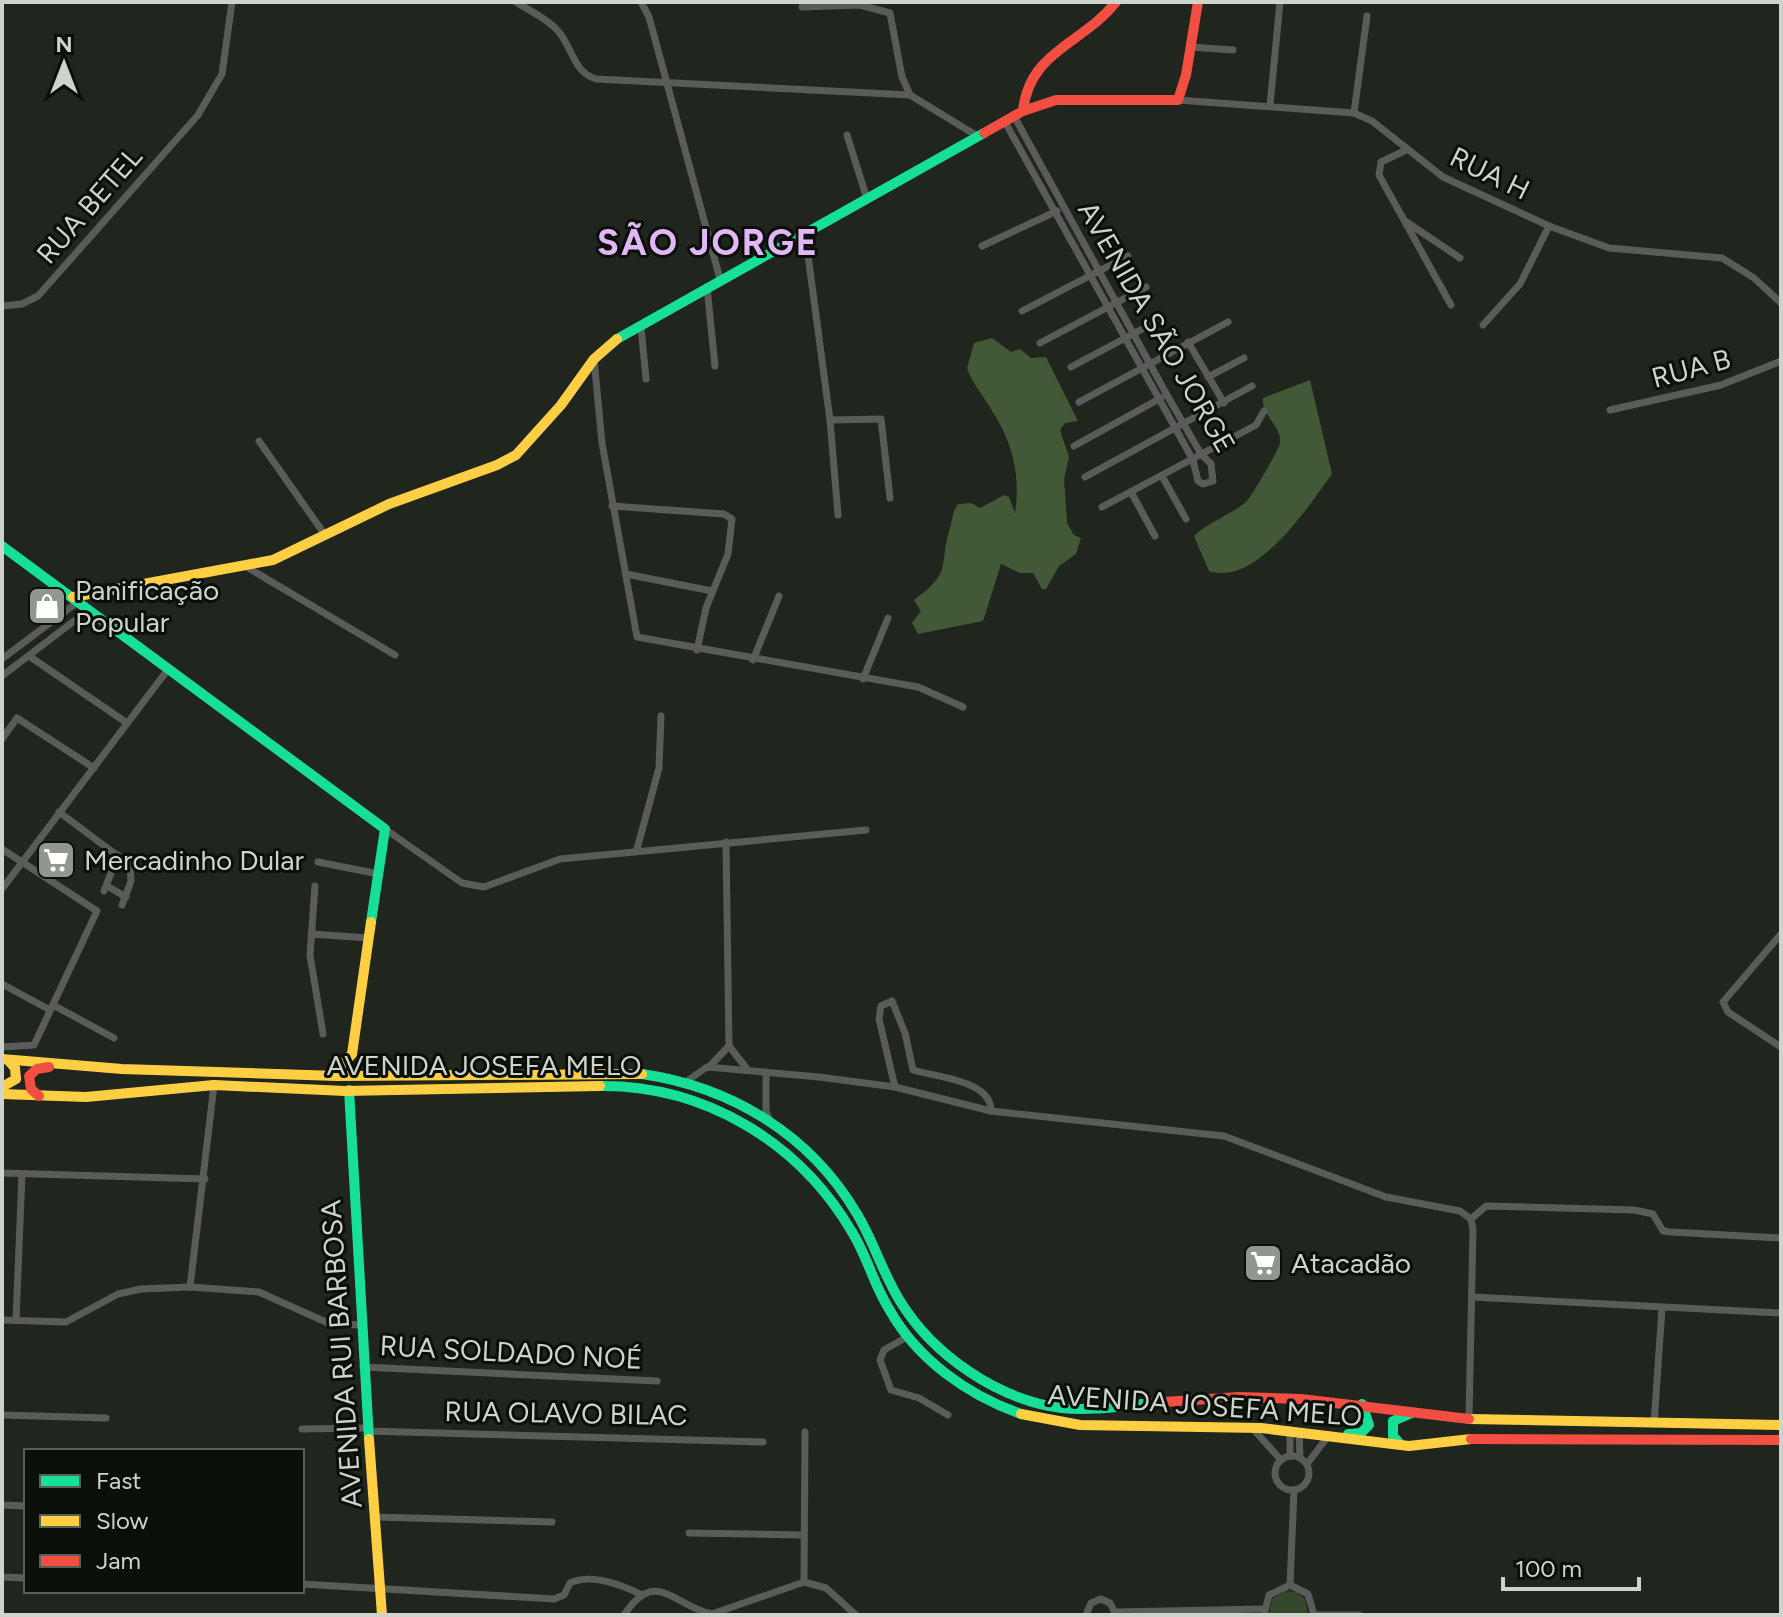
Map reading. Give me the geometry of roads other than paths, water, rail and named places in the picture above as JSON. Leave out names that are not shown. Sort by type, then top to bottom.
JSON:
[{"type":"main road","points":[[1016,115],[1018,96],[1051,53],[1092,27],[1116,2]]},
{"type":"main road","points":[[76,599],[273,560],[389,504],[477,474],[516,455],[561,405],[594,359],[613,342],[1016,115],[1045,102],[1178,100],[1198,2]]},
{"type":"main road","points":[[1031,82],[1045,102]]},
{"type":"main road","points":[[1016,115],[1031,82]]},
{"type":"main road","points":[[2,546],[385,829],[352,1054],[332,1075]]},
{"type":"main road","points":[[352,1054],[364,1076]]},
{"type":"main road","points":[[2,1087],[16,1079],[15,1068],[5,1060]]},
{"type":"main road","name":"AVENIDA JOSEFA MELO","points":[[5,1060],[364,1076],[625,1072],[687,1081],[734,1100],[771,1123],[814,1158],[835,1182],[864,1225],[900,1302],[942,1353],[1005,1392],[1062,1408],[1239,1397],[1362,1404],[1517,1423],[1781,1425]]},
{"type":"main road","points":[[39,1096],[29,1085],[32,1072],[69,1064]]},
{"type":"main road","name":"AVENIDA JOSEFA MELO","points":[[2,1094],[86,1097],[214,1085],[349,1090],[627,1086],[660,1090],[709,1103],[782,1147],[829,1196],[855,1236],[888,1309],[907,1337],[963,1386],[1024,1415],[1108,1426],[1294,1431],[1401,1445],[1469,1439],[1781,1440]]},
{"type":"main road","name":"AVENIDA RUI BARBOSA","points":[[349,1090],[360,1325],[382,1615]]},
{"type":"main road","points":[[1331,1435],[1367,1430],[1369,1419],[1362,1404]]},
{"type":"main road","points":[[1401,1445],[1393,1436],[1392,1427],[1398,1416],[1436,1414]]},
{"type":"street","name":"RUA BETEL","points":[[2,306],[22,304],[38,296],[198,115],[222,74],[232,2]]},
{"type":"street","points":[[516,2],[558,30],[587,76],[666,84],[910,95],[979,138]]},
{"type":"street","points":[[641,2],[649,17],[720,279]]},
{"type":"street","points":[[1270,105],[1280,2]]},
{"type":"street","points":[[802,7],[860,4],[890,13],[902,77],[910,95]]},
{"type":"street","points":[[1354,113],[1367,16]]},
{"type":"street","points":[[1190,47],[1233,50]]},
{"type":"street","name":"RUA H","points":[[1178,100],[1354,113],[1372,121],[1443,177],[1549,226],[1609,248],[1722,258],[1735,263],[1781,302]]},
{"type":"street","name":"AVENIDA SÃO JORGE","points":[[1016,115],[1056,205],[1163,397],[1184,425],[1197,457]]},
{"type":"street","points":[[847,135],[867,199]]},
{"type":"street","points":[[1406,150],[1385,158],[1378,170],[1451,305]]},
{"type":"street","points":[[982,246],[1056,205]]},
{"type":"street","points":[[1401,217],[1460,258]]},
{"type":"street","points":[[1483,325],[1520,284],[1549,226]]},
{"type":"street","points":[[805,233],[830,420],[838,515]]},
{"type":"street","points":[[1022,311],[1128,256]]},
{"type":"street","points":[[707,287],[715,366]]},
{"type":"street","points":[[1040,343],[1146,287]]},
{"type":"street","points":[[1071,367],[1161,319]]},
{"type":"street","points":[[1079,402],[1228,322]]},
{"type":"street","points":[[641,327],[646,379]]},
{"type":"street","points":[[1188,342],[1224,403]]},
{"type":"street","points":[[1208,377],[1244,358]]},
{"type":"street","points":[[594,359],[612,506],[637,637],[927,689],[963,707]]},
{"type":"street","name":"RUA B","points":[[1610,410],[1721,385],[1781,361]]},
{"type":"street","points":[[1085,477],[1252,386]]},
{"type":"street","points":[[1074,446],[1163,397]]},
{"type":"street","name":"AVENIDA SÃO JORGE","points":[[1163,397],[1175,429],[1197,457]]},
{"type":"street","points":[[1102,507],[1256,425],[1264,411]]},
{"type":"street","points":[[830,420],[881,419],[890,498]]},
{"type":"street","points":[[259,441],[325,535]]},
{"type":"street","points":[[1162,476],[1186,519]]},
{"type":"street","points":[[1131,492],[1155,536]]},
{"type":"street","points":[[612,506],[724,514],[732,519],[728,554],[712,591],[697,650]]},
{"type":"street","points":[[245,566],[395,655]]},
{"type":"street","points":[[626,574],[712,591]]},
{"type":"street","points":[[753,660],[779,596]]},
{"type":"street","points":[[2,659],[76,599]]},
{"type":"street","points":[[863,679],[888,618]]},
{"type":"street","points":[[2,676],[74,621]]},
{"type":"street","points":[[29,656],[127,723]]},
{"type":"street","points":[[2,889],[169,668]]},
{"type":"street","points":[[637,849],[659,768],[661,716]]},
{"type":"street","points":[[2,739],[17,718],[94,768]]},
{"type":"street","points":[[59,812],[118,855],[131,870],[122,905]]},
{"type":"street","points":[[385,829],[454,878],[477,887],[560,859],[637,849],[866,830]]},
{"type":"street","points":[[726,842],[729,1046],[748,1070]]},
{"type":"street","points":[[2,849],[97,911],[32,1046],[2,1047]]},
{"type":"street","points":[[118,855],[105,888],[126,897]]},
{"type":"street","points":[[318,862],[379,874]]},
{"type":"street","points":[[315,886],[311,934],[313,990],[323,1034]]},
{"type":"street","points":[[311,934],[369,938]]},
{"type":"street","points":[[1781,934],[1723,1002],[1728,1012],[1781,1047]]},
{"type":"street","points":[[2,984],[114,1038]]},
{"type":"street","points":[[895,1087],[879,1019],[881,1006],[892,1001],[905,1033],[913,1070],[955,1080],[985,1093],[991,1101],[991,1111]]},
{"type":"street","points":[[687,1081],[729,1046]]},
{"type":"street","points":[[707,1067],[895,1087],[991,1111],[1224,1136],[1386,1197],[1460,1211],[1471,1219]]},
{"type":"street","points":[[766,1072],[766,1111],[771,1123]]},
{"type":"street","points":[[190,1287],[214,1085]]},
{"type":"street","points":[[2,1173],[205,1179]]},
{"type":"street","points":[[16,1320],[22,1174]]},
{"type":"street","points":[[1469,1418],[1471,1219],[1486,1206],[1634,1210],[1653,1214],[1663,1231],[1781,1238]]},
{"type":"street","points":[[2,1320],[66,1322],[118,1294],[141,1289],[190,1287],[259,1292],[328,1323],[360,1325]]},
{"type":"street","points":[[1472,1297],[1781,1313]]},
{"type":"street","points":[[1654,1424],[1662,1308]]},
{"type":"street","points":[[907,1337],[884,1350],[880,1360],[891,1390],[919,1398],[948,1415]]},
{"type":"street","name":"RUA SOLDADO NOÉ","points":[[363,1367],[657,1381]]},
{"type":"street","points":[[2,1415],[106,1418]]},
{"type":"street","points":[[1251,1428],[1281,1460]]},
{"type":"street","name":"RUA OLAVO BILAC","points":[[302,1429],[763,1442]]},
{"type":"street","points":[[1290,1456],[1294,1431]]},
{"type":"street","points":[[1294,1431],[1300,1458]]},
{"type":"street","points":[[804,1582],[805,1432]]},
{"type":"street","points":[[1307,1464],[1300,1458],[1290,1456],[1281,1460],[1275,1477],[1280,1486],[1294,1490],[1306,1483],[1307,1464],[1331,1435]]},
{"type":"street","points":[[1290,1585],[1294,1490]]},
{"type":"street","points":[[2,1505],[24,1506]]},
{"type":"street","points":[[375,1517],[552,1522]]},
{"type":"street","points":[[689,1533],[803,1535]]},
{"type":"street","points":[[2,1577],[24,1578]]},
{"type":"street","points":[[304,1584],[554,1599],[564,1595],[570,1583],[582,1579],[613,1584],[642,1595]]},
{"type":"street","points":[[624,1615],[642,1595],[654,1591],[668,1592],[698,1613],[723,1613],[804,1582],[826,1588],[856,1615]]},
{"type":"street","points":[[1086,1615],[1091,1603],[1101,1599],[1110,1603],[1115,1613],[1264,1612],[1269,1595],[1290,1585]]},
{"type":"street","points":[[1290,1585],[1308,1594],[1314,1615],[1359,1615]]},
{"type":"place","name":"Panificação Popular","points":[[47,606]]},
{"type":"place","name":"Mercadinho Dular","points":[[56,860]]},
{"type":"place","name":"Atacadão","points":[[1263,1263]]},
{"type":"district","name":"SÃO JORGE","points":[[708,242]]}]
